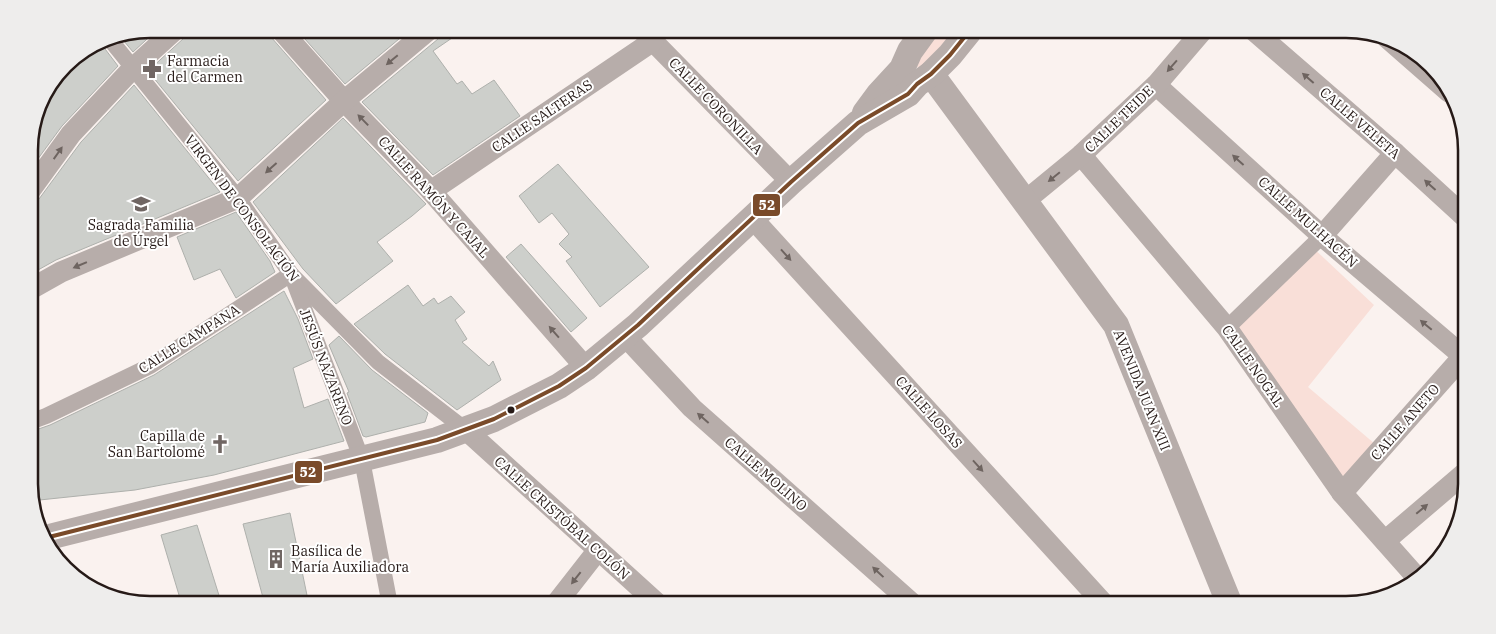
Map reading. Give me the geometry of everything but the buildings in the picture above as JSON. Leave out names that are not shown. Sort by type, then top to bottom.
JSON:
[{"type":"street","points":[[38,180],[71,134],[133,68],[166,38]]},
{"type":"street","name":"CALLE RAMÓN Y CAJAL","points":[[288,38],[344,101],[431,191],[586,368]]},
{"type":"street","points":[[38,285],[61,272],[238,198],[344,101],[419,38]]},
{"type":"street","name":"CALLE SALTERAS","points":[[431,191],[643,38]]},
{"type":"street","name":"CALLE CORONILLA","points":[[650,38],[791,182]]},
{"type":"street","points":[[914,80],[910,52],[920,38]]},
{"type":"street","points":[[50,537],[437,440],[462,427],[494,419],[559,386],[586,368],[625,336],[791,182],[858,124],[879,94],[914,80],[950,55],[964,38]]},
{"type":"street","name":"CALLE TEIDE","points":[[1026,200],[1081,155],[1156,85],[1196,38]]},
{"type":"street","name":"CALLE VELETA","points":[[1262,38],[1395,153],[1458,211]]},
{"type":"street","name":"VIRGEN DE CONSOLACIÓN","points":[[113,43],[238,198],[291,274],[378,362],[462,427]]},
{"type":"street","points":[[1406,54],[1431,77]]},
{"type":"street","points":[[948,98],[944,78],[950,55]]},
{"type":"street","name":"AVENIDA JUAN XIII","points":[[914,80],[948,98],[1026,200],[1116,325],[1226,596]]},
{"type":"street","name":"CALLE MULHACÉN","points":[[1156,85],[1322,236],[1458,348]]},
{"type":"street","points":[[1227,328],[1322,236],[1395,153]]},
{"type":"street","name":"CALLE NOGAL","points":[[1081,155],[1227,328],[1342,492],[1414,574]]},
{"type":"street","name":"CALLE LOSAS","points":[[753,219],[1097,596]]},
{"type":"street","name":"CALLE CAMPANA","points":[[38,419],[150,366],[291,274]]},
{"type":"street","name":"JESÚS NAZARENO","points":[[291,274],[362,460],[388,596]]},
{"type":"street","name":"CALLE MOLINO","points":[[625,336],[692,408],[904,596]]},
{"type":"street","name":"CALLE ANETO","points":[[1342,492],[1458,362]]},
{"type":"street","points":[[494,419],[491,440],[497,460]]},
{"type":"street","name":"CALLE CRISTÓBAL COLÓN","points":[[462,427],[649,596]]},
{"type":"street","points":[[1385,541],[1458,479]]},
{"type":"street","points":[[562,596],[598,550]]},
{"type":"shaded area","points":[[933,38],[948,38],[921,71],[913,62]]},
{"type":"shaded area","points":[[1309,244],[1374,305],[1308,387],[1375,444],[1346,485],[1232,326]]},
{"type":"transit line","name":"52","points":[[50,537],[437,440],[494,419],[559,386],[586,368],[638,325],[791,182],[858,123],[908,94],[950,55],[964,38]]},
{"type":"place","name":"Farmacia del Carmen","points":[[152,69]]},
{"type":"place","name":"Sagrada Familia de Úrgel","points":[[141,204]]},
{"type":"place","name":"Capilla de San Bartolomé","points":[[220,444]]},
{"type":"place","name":"Basílica de María Auxiliadora","points":[[276,559]]}]
